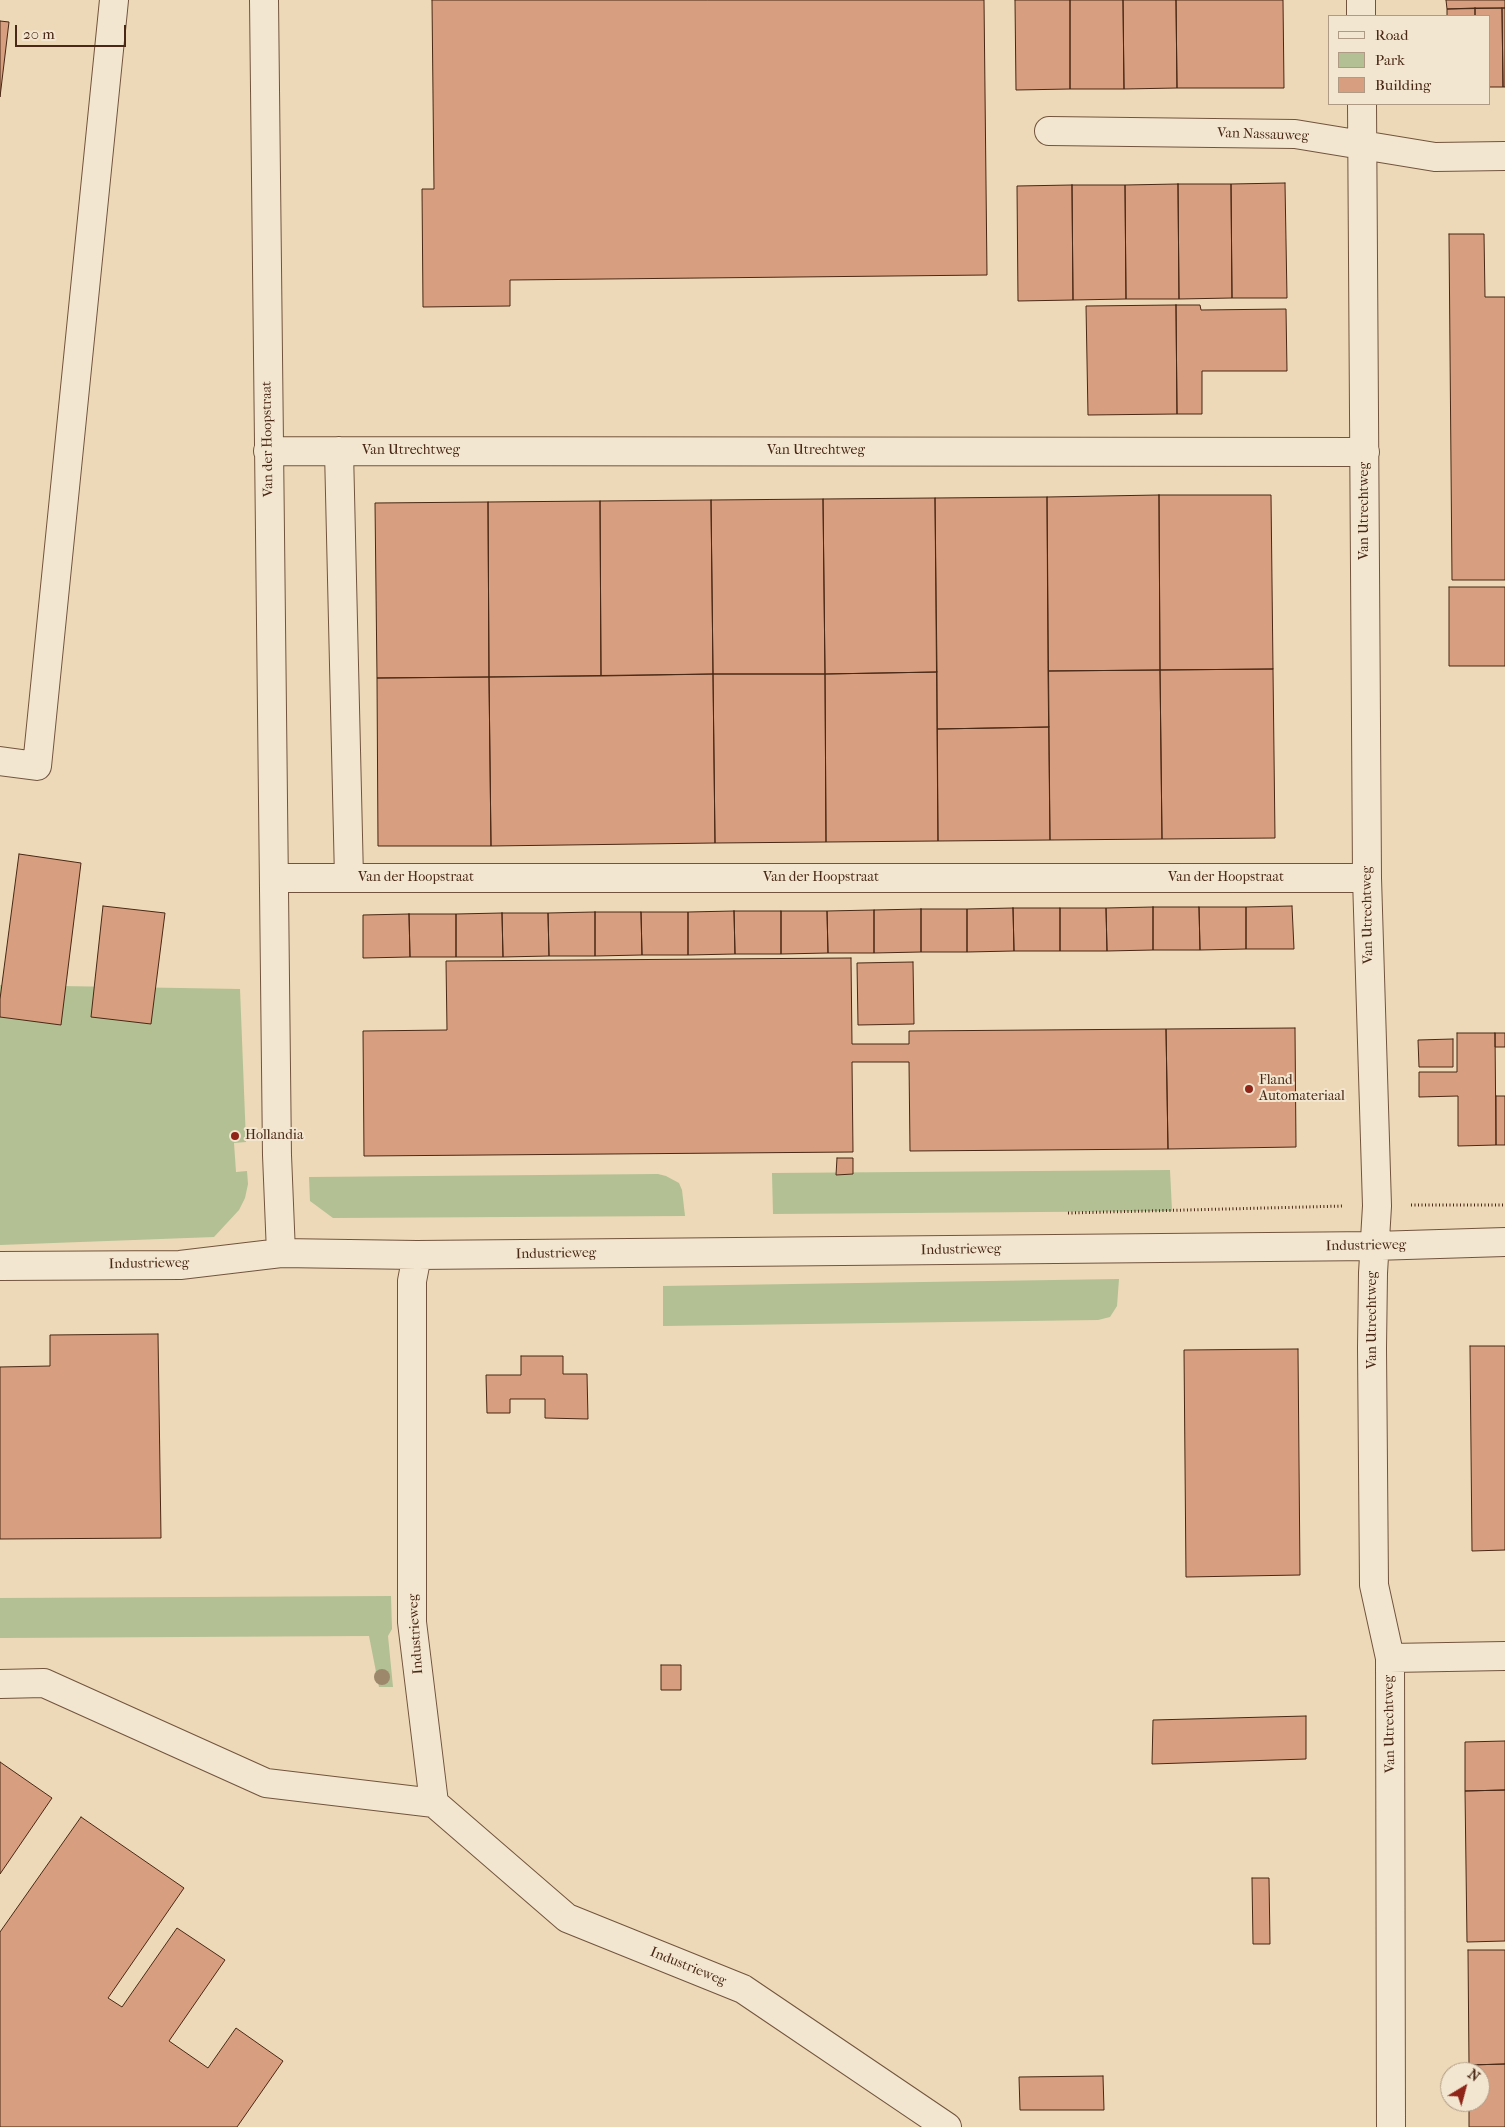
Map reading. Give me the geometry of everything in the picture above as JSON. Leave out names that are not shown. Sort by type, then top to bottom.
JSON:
[{"type":"street","points":[[0,761],[37,766],[114,0]]},
{"type":"street","name":"Van der Hoopstraat","points":[[264,0],[277,1155],[281,1253]]},
{"type":"street","points":[[1361,0],[1362,15]]},
{"type":"street","name":"Van Utrechtweg","points":[[1362,105],[1367,878],[1377,1206],[1374,1246],[1372,1348],[1374,1585],[1390,1658],[1391,2127]]},
{"type":"street","name":"Van Nassauweg","points":[[1049,131],[1295,134],[1435,157],[1505,156]]},
{"type":"street","points":[[339,450],[349,878]]},
{"type":"street","name":"Van Utrechtweg","points":[[268,451],[1365,452]]},
{"type":"street","name":"Van der Hoopstraat","points":[[274,878],[1367,878]]},
{"type":"street","name":"Industrieweg","points":[[0,1266],[180,1265],[281,1253],[417,1255],[1374,1246],[1505,1242]]},
{"type":"street","name":"Industrieweg","points":[[417,1255],[412,1281],[412,1622],[434,1803],[567,1918],[743,1989],[947,2127]]},
{"type":"street","points":[[1390,1658],[1505,1656]]},
{"type":"street","points":[[0,1684],[44,1683],[266,1783],[434,1803]]},
{"type":"green space","points":[[0,985],[240,989],[246,1142],[234,1143],[236,1172],[247,1171],[248,1184],[245,1198],[239,1210],[214,1237],[0,1245]]},
{"type":"green space","points":[[1170,1170],[1172,1211],[773,1214],[772,1173]]},
{"type":"green space","points":[[658,1174],[679,1183],[682,1190],[685,1216],[333,1218],[310,1201],[309,1177]]},
{"type":"green space","points":[[1119,1279],[1117,1306],[1110,1317],[1098,1320],[663,1326],[663,1286]]},
{"type":"green space","points":[[391,1596],[392,1629],[388,1636],[393,1687],[379,1687],[369,1636],[0,1638],[0,1598]]},
{"type":"building","points":[[432,0],[984,0],[987,275],[510,280],[510,306],[423,307],[422,189],[434,189]]},
{"type":"building","points":[[1015,0],[1070,0],[1070,89],[1016,90]]},
{"type":"building","points":[[1070,0],[1123,0],[1124,89],[1070,89]]},
{"type":"building","points":[[1123,0],[1176,0],[1177,88],[1124,89]]},
{"type":"building","points":[[1176,0],[1283,0],[1284,88],[1177,88]]},
{"type":"building","points":[[1446,0],[1505,0],[1505,8],[1447,9]]},
{"type":"building","points":[[1475,8],[1475,15],[1447,15],[1447,9]]},
{"type":"building","points":[[1475,8],[1502,8],[1503,87],[1490,87],[1490,15],[1475,15]]},
{"type":"building","points":[[1502,8],[1505,8],[1505,87],[1503,87]]},
{"type":"building","points":[[0,21],[9,22],[0,97]]},
{"type":"building","points":[[1285,183],[1287,298],[1232,298],[1231,184]]},
{"type":"building","points":[[1178,184],[1231,184],[1232,298],[1179,299]]},
{"type":"building","points":[[1178,184],[1179,299],[1126,299],[1125,185]]},
{"type":"building","points":[[1072,185],[1073,300],[1018,301],[1017,186]]},
{"type":"building","points":[[1072,185],[1125,185],[1126,299],[1073,300]]},
{"type":"building","points":[[1449,234],[1484,234],[1485,297],[1505,297],[1505,580],[1452,580]]},
{"type":"building","points":[[1176,305],[1177,414],[1088,415],[1086,306]]},
{"type":"building","points":[[1176,305],[1200,305],[1201,310],[1286,309],[1287,371],[1202,371],[1202,414],[1177,414]]},
{"type":"building","points":[[1159,495],[1271,495],[1273,669],[1160,670]]},
{"type":"building","points":[[1159,495],[1160,670],[1048,671],[1047,497]]},
{"type":"building","points":[[1047,497],[1049,727],[937,729],[935,498]]},
{"type":"building","points":[[935,498],[937,672],[825,674],[823,499]]},
{"type":"building","points":[[823,499],[825,674],[713,674],[711,500]]},
{"type":"building","points":[[711,500],[713,674],[601,676],[600,501]]},
{"type":"building","points":[[600,501],[601,676],[489,677],[488,502]]},
{"type":"building","points":[[488,502],[489,677],[377,678],[375,503]]},
{"type":"building","points":[[1449,587],[1505,587],[1505,666],[1449,666]]},
{"type":"building","points":[[1273,669],[1275,838],[1162,839],[1160,670]]},
{"type":"building","points":[[1160,670],[1162,839],[1050,840],[1048,671]]},
{"type":"building","points":[[937,672],[938,841],[826,842],[825,674]]},
{"type":"building","points":[[713,674],[825,674],[826,842],[715,843]]},
{"type":"building","points":[[713,674],[715,843],[491,846],[489,677]]},
{"type":"building","points":[[489,677],[491,846],[378,846],[377,678]]},
{"type":"building","points":[[1049,727],[1050,840],[938,841],[937,729]]},
{"type":"building","points":[[19,854],[81,863],[61,1025],[0,1017],[0,999]]},
{"type":"building","points":[[103,906],[165,913],[151,1024],[91,1017]]},
{"type":"building","points":[[1292,906],[1294,949],[1246,949],[1246,907]]},
{"type":"building","points":[[1153,907],[1199,907],[1200,950],[1153,950]]},
{"type":"building","points":[[1153,907],[1153,950],[1107,951],[1106,908]]},
{"type":"building","points":[[1199,907],[1246,907],[1246,949],[1200,950]]},
{"type":"building","points":[[1013,908],[1060,908],[1060,951],[1014,951]]},
{"type":"building","points":[[1013,908],[1014,951],[967,952],[967,909]]},
{"type":"building","points":[[1060,908],[1106,908],[1107,951],[1060,951]]},
{"type":"building","points":[[921,909],[921,952],[874,953],[874,910]]},
{"type":"building","points":[[921,909],[967,909],[967,952],[921,952]]},
{"type":"building","points":[[874,910],[874,953],[828,953],[827,911]]},
{"type":"building","points":[[734,911],[735,954],[688,955],[688,912]]},
{"type":"building","points":[[734,911],[781,911],[781,954],[735,954]]},
{"type":"building","points":[[781,911],[827,911],[828,953],[781,954]]},
{"type":"building","points":[[595,912],[595,956],[549,956],[548,913]]},
{"type":"building","points":[[595,912],[641,912],[642,955],[595,956]]},
{"type":"building","points":[[641,912],[688,912],[688,955],[642,955]]},
{"type":"building","points":[[502,913],[503,957],[456,957],[456,914]]},
{"type":"building","points":[[502,913],[548,913],[549,956],[503,957]]},
{"type":"building","points":[[409,914],[410,957],[363,958],[363,915]]},
{"type":"building","points":[[409,914],[456,914],[456,957],[410,957]]},
{"type":"building","points":[[851,958],[852,1044],[909,1044],[909,1031],[1166,1029],[1168,1149],[910,1151],[909,1062],[852,1062],[853,1152],[364,1156],[363,1031],[447,1030],[446,961]]},
{"type":"building","points":[[913,962],[914,1024],[858,1025],[857,963]]},
{"type":"building","points":[[1295,1028],[1296,1147],[1168,1149],[1166,1029]]},
{"type":"building","points":[[1457,1033],[1495,1033],[1496,1145],[1458,1146],[1458,1096],[1419,1097],[1419,1072],[1457,1072]]},
{"type":"building","points":[[1495,1033],[1505,1033],[1505,1047],[1495,1047]]},
{"type":"building","points":[[1453,1039],[1453,1067],[1419,1067],[1418,1040]]},
{"type":"building","points":[[1496,1096],[1505,1096],[1505,1145],[1496,1145]]},
{"type":"building","points":[[837,1158],[853,1158],[853,1174],[836,1175]]},
{"type":"building","points":[[158,1334],[161,1538],[0,1539],[0,1367],[50,1366],[50,1335]]},
{"type":"building","points":[[1470,1346],[1505,1346],[1505,1550],[1472,1551]]},
{"type":"building","points":[[1298,1349],[1300,1575],[1186,1577],[1184,1350]]},
{"type":"building","points":[[521,1356],[563,1356],[563,1374],[587,1374],[588,1419],[545,1418],[545,1399],[510,1399],[510,1413],[487,1413],[486,1375],[521,1375]]},
{"type":"building","points":[[661,1665],[681,1665],[681,1690],[661,1690]]},
{"type":"building","points":[[1306,1716],[1306,1759],[1152,1764],[1153,1720]]},
{"type":"building","points":[[1505,1741],[1505,1790],[1465,1791],[1465,1742]]},
{"type":"building","points":[[0,1762],[52,1798],[0,1874]]},
{"type":"building","points":[[1505,1790],[1505,1941],[1467,1942],[1465,1791]]},
{"type":"building","points":[[81,1817],[184,1888],[108,1998],[122,2007],[177,1928],[225,1960],[169,2041],[208,2068],[236,2028],[283,2061],[237,2127],[0,2127],[0,1932]]},
{"type":"building","points":[[1252,1878],[1269,1878],[1270,1944],[1253,1944]]},
{"type":"building","points":[[1468,1950],[1505,1950],[1505,2064],[1469,2062]]},
{"type":"building","points":[[1490,2064],[1505,2064],[1505,2127],[1469,2127],[1469,2112],[1490,2112]]},
{"type":"building","points":[[1103,2076],[1104,2110],[1020,2110],[1019,2077]]},
{"type":"place","name":"Fland Automateriaal","points":[[1249,1089]]},
{"type":"place","name":"Hollandia","points":[[235,1136]]}]
